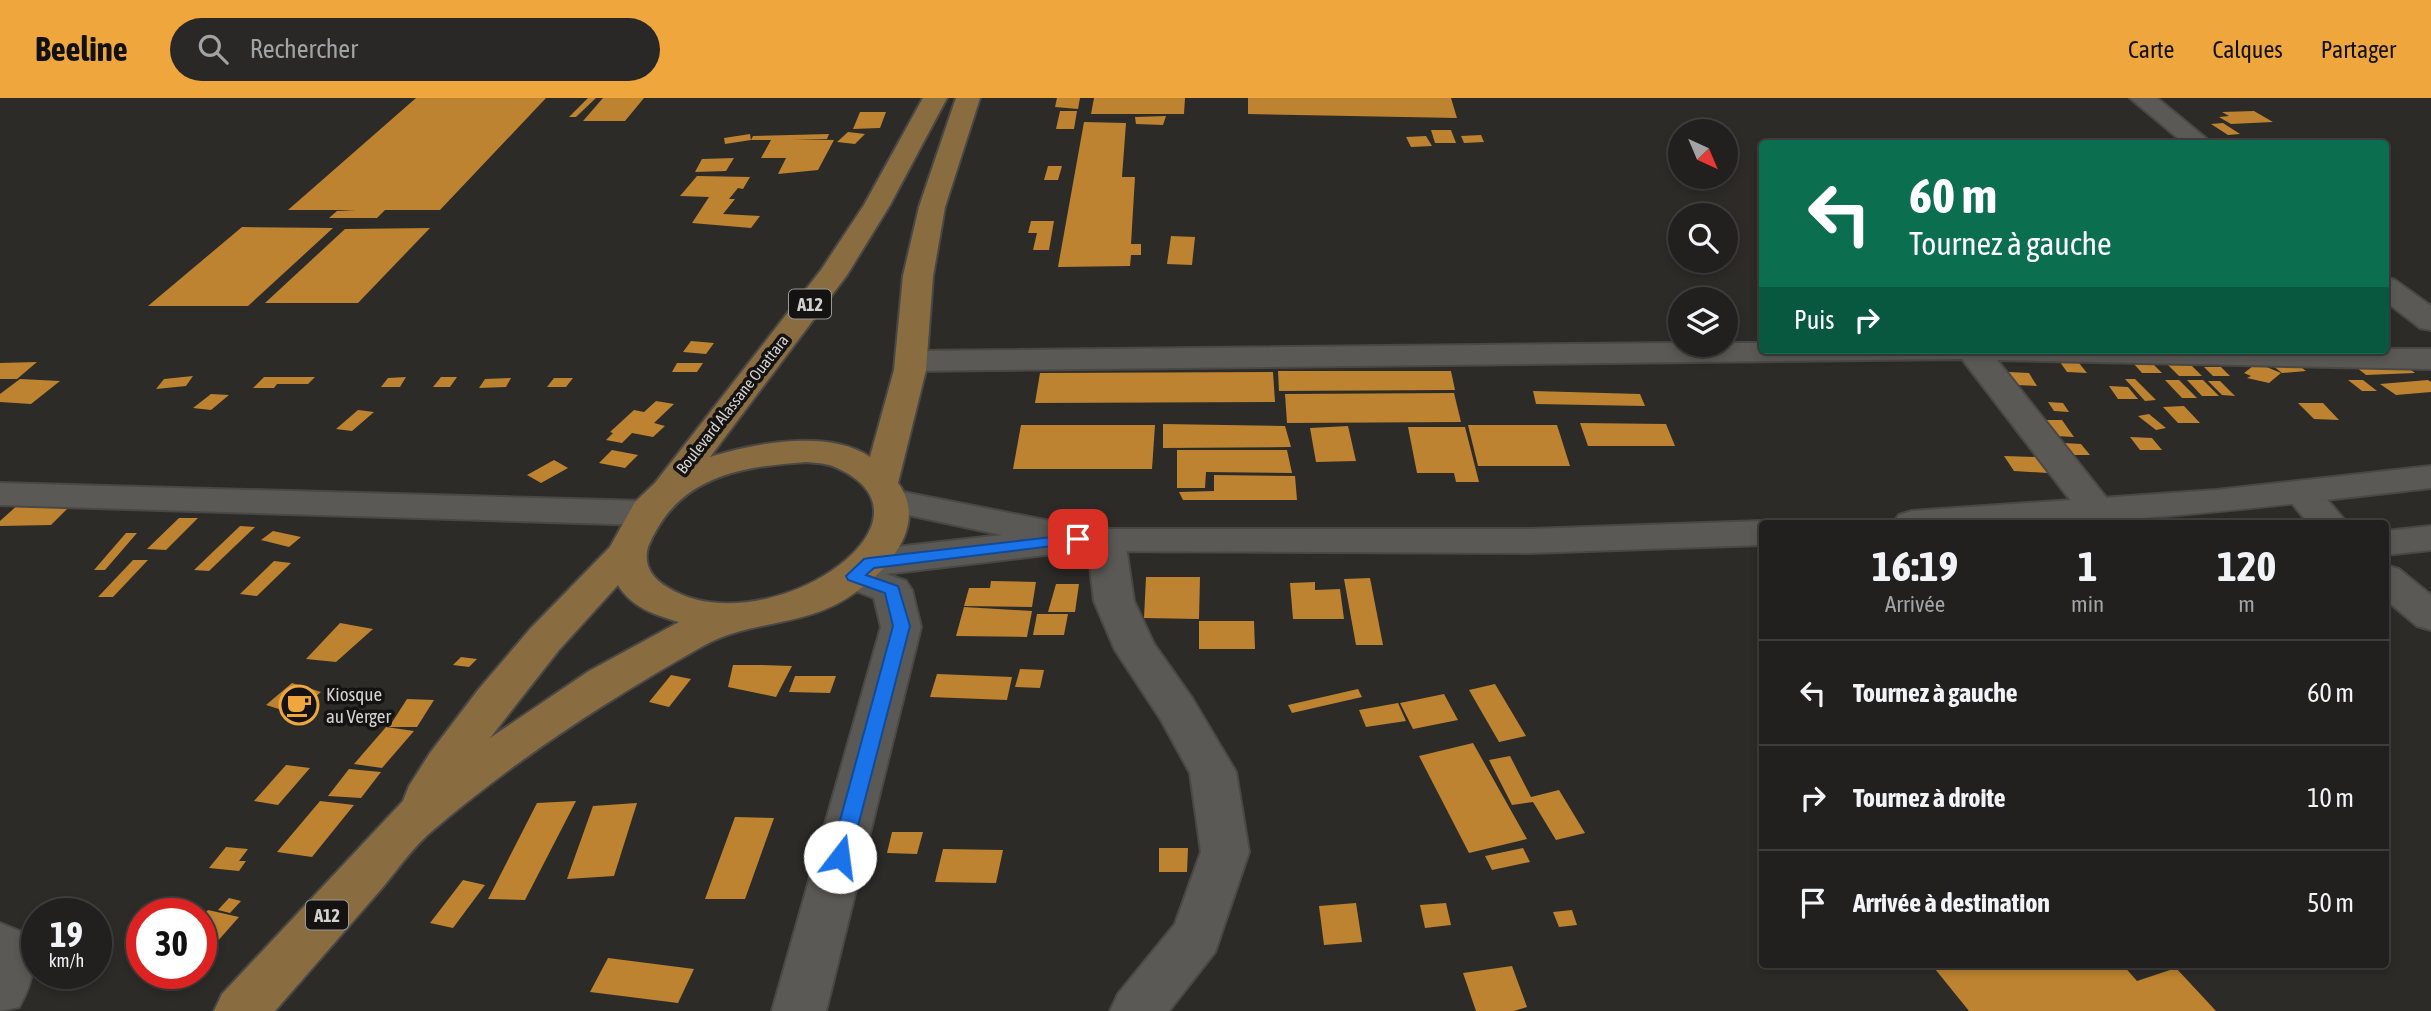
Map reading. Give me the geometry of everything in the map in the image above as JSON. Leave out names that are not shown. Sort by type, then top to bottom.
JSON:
[{"type":"main road","name":"Boulevard Alassane Ouattara","points":[[653,504],[832,275],[877,205],[935,98]]},
{"type":"main road","points":[[887,491],[850,460],[806,451],[755,454],[704,470],[653,504],[627,552],[630,571],[649,596],[685,612],[733,616],[777,611],[819,597],[861,570],[890,531],[887,491],[911,361],[918,276],[932,207],[968,98]]},
{"type":"main road","name":"A12","points":[[241,1011],[413,819],[448,762],[503,690],[565,617],[627,552]]},
{"type":"main road","name":"A12","points":[[413,819],[553,715],[604,682],[696,631],[733,616]]},
{"type":"street","points":[[2142,98],[2196,140]]},
{"type":"street","points":[[2389,289],[2431,321]]},
{"type":"street","points":[[911,361],[1759,352]]},
{"type":"street","points":[[1975,354],[2096,510]]},
{"type":"street","points":[[2179,354],[2431,359]]},
{"type":"street","points":[[1954,520],[2301,492],[2431,477]]},
{"type":"street","points":[[887,491],[1092,539]]},
{"type":"street","points":[[2301,492],[2325,520]]},
{"type":"street","points":[[0,494],[653,504]]},
{"type":"street","points":[[861,570],[1092,539],[1530,541],[1759,533]]},
{"type":"street","points":[[2389,543],[2431,538]]},
{"type":"street","points":[[1092,539],[1114,601],[1136,650],[1177,709],[1213,772],[1224,852],[1197,936],[1137,1011]]},
{"type":"street","points":[[799,1011],[901,626],[892,590],[861,570]]},
{"type":"street","points":[[2389,581],[2431,616]]},
{"type":"street","points":[[0,946],[4,948],[7,978],[0,990]]},
{"type":"building","points":[[416,98],[546,98],[440,210],[385,210],[377,218],[329,218],[337,211],[356,210],[288,210]]},
{"type":"building","points":[[588,98],[596,98],[576,117],[569,117]]},
{"type":"building","points":[[603,98],[644,98],[625,121],[583,121]]},
{"type":"building","points":[[1057,98],[1080,98],[1078,109],[1055,107]]},
{"type":"building","points":[[1094,98],[1185,98],[1184,114],[1091,114]]},
{"type":"building","points":[[1248,98],[1451,98],[1457,118],[1248,114]]},
{"type":"building","points":[[1060,111],[1077,111],[1074,129],[1056,129]]},
{"type":"building","points":[[2254,111],[2273,122],[2231,124],[2219,117],[2229,116],[2222,112]]},
{"type":"building","points":[[860,112],[886,112],[880,128],[853,129]]},
{"type":"building","points":[[1166,116],[1163,125],[1136,124],[1135,117]]},
{"type":"building","points":[[1084,122],[1126,123],[1122,177],[1135,177],[1131,244],[1141,244],[1141,255],[1131,255],[1130,266],[1058,267]]},
{"type":"building","points":[[2223,123],[2240,134],[2228,135],[2211,124]]},
{"type":"building","points":[[1431,130],[1451,130],[1456,143],[1435,143]]},
{"type":"building","points":[[848,132],[865,134],[855,144],[837,142]]},
{"type":"building","points":[[750,134],[751,140],[725,144],[724,138]]},
{"type":"building","points":[[829,134],[827,139],[792,139],[834,140],[818,170],[778,174],[786,158],[761,158],[771,140],[751,140],[753,136]]},
{"type":"building","points":[[1481,135],[1484,142],[1464,143],[1461,136]]},
{"type":"building","points":[[1426,136],[1432,146],[1411,147],[1406,137]]},
{"type":"building","points":[[734,158],[726,171],[695,172],[702,159]]},
{"type":"building","points":[[1048,166],[1062,166],[1058,180],[1044,180]]},
{"type":"building","points":[[697,176],[750,177],[743,189],[738,188],[729,199],[735,199],[723,214],[760,216],[751,228],[692,223],[709,197],[680,196]]},
{"type":"building","points":[[1031,221],[1054,221],[1049,250],[1033,250],[1037,233],[1028,233]]},
{"type":"building","points":[[242,227],[333,228],[248,306],[148,306]]},
{"type":"building","points":[[430,228],[358,303],[265,303],[345,229]]},
{"type":"building","points":[[1171,236],[1195,237],[1192,265],[1167,264]]},
{"type":"building","points":[[691,341],[714,343],[706,354],[683,352]]},
{"type":"building","points":[[2399,361],[2415,373],[2366,375],[2351,363]]},
{"type":"building","points":[[37,362],[17,379],[0,379],[0,363]]},
{"type":"building","points":[[2060,362],[2079,363],[2087,373],[2067,372]]},
{"type":"building","points":[[677,363],[703,363],[697,372],[672,372]]},
{"type":"building","points":[[2257,363],[2281,373],[2269,383],[2247,378],[2251,376],[2244,373]]},
{"type":"building","points":[[2134,364],[2153,364],[2162,373],[2142,373]]},
{"type":"building","points":[[2297,364],[2306,371],[2282,373],[2272,365]]},
{"type":"building","points":[[2168,365],[2191,365],[2202,376],[2179,376]]},
{"type":"building","points":[[2204,367],[2221,367],[2230,376],[2213,376]]},
{"type":"building","points":[[1278,371],[1451,371],[1455,390],[1279,391]]},
{"type":"building","points":[[1273,372],[1275,402],[1035,403],[1040,373]]},
{"type":"building","points":[[2008,372],[2029,373],[2037,386],[2016,385]]},
{"type":"building","points":[[193,376],[186,386],[156,389],[164,379]]},
{"type":"building","points":[[264,377],[315,377],[308,384],[277,384],[274,388],[253,388]]},
{"type":"building","points":[[406,377],[400,387],[381,387],[388,378]]},
{"type":"building","points":[[441,377],[457,377],[450,387],[433,387]]},
{"type":"building","points":[[511,378],[506,387],[479,388],[485,379]]},
{"type":"building","points":[[554,378],[573,378],[566,387],[547,387]]},
{"type":"building","points":[[20,379],[60,381],[31,404],[0,402],[0,394]]},
{"type":"building","points":[[2125,379],[2135,379],[2156,400],[2145,401]]},
{"type":"building","points":[[2165,380],[2179,380],[2197,398],[2182,398]]},
{"type":"building","points":[[2187,380],[2203,380],[2219,396],[2202,396]]},
{"type":"building","points":[[2348,380],[2363,380],[2377,391],[2362,391]]},
{"type":"building","points":[[2428,380],[2431,382],[2431,392],[2396,395],[2380,384]]},
{"type":"building","points":[[2208,381],[2220,381],[2235,396],[2222,395]]},
{"type":"building","points":[[2109,386],[2128,387],[2138,399],[2118,399]]},
{"type":"building","points":[[1533,391],[1640,394],[1645,406],[1536,404]]},
{"type":"building","points":[[1454,393],[1461,422],[1287,423],[1285,394]]},
{"type":"building","points":[[211,394],[229,395],[211,410],[193,408]]},
{"type":"building","points":[[656,401],[674,404],[654,423],[665,426],[653,437],[632,433],[622,443],[606,440],[613,433],[610,432],[634,410],[644,412]]},
{"type":"building","points":[[2048,402],[2063,403],[2069,412],[2054,411]]},
{"type":"building","points":[[2298,403],[2323,403],[2339,420],[2314,419]]},
{"type":"building","points":[[2184,406],[2200,423],[2178,423],[2163,407]]},
{"type":"building","points":[[358,410],[374,412],[352,431],[336,429]]},
{"type":"building","points":[[2149,414],[2166,428],[2156,430],[2138,416]]},
{"type":"building","points":[[2045,420],[2062,420],[2074,437],[2056,436]]},
{"type":"building","points":[[1580,423],[1666,424],[1675,446],[1588,446]]},
{"type":"building","points":[[1163,424],[1285,426],[1291,447],[1163,448]]},
{"type":"building","points":[[1021,425],[1155,425],[1152,469],[1013,469]]},
{"type":"building","points":[[1468,425],[1557,425],[1570,466],[1478,466]]},
{"type":"building","points":[[1348,426],[1356,461],[1316,462],[1310,428]]},
{"type":"building","points":[[1408,427],[1465,427],[1479,482],[1456,482],[1454,473],[1417,473]]},
{"type":"building","points":[[2130,437],[2152,438],[2162,450],[2140,450]]},
{"type":"building","points":[[2063,443],[2081,444],[2090,455],[2072,455]]},
{"type":"building","points":[[612,450],[638,455],[625,468],[599,463]]},
{"type":"building","points":[[1177,450],[1287,450],[1292,473],[1206,472],[1205,488],[1177,488]]},
{"type":"building","points":[[2004,456],[2038,457],[2048,473],[2014,471]]},
{"type":"building","points":[[554,460],[568,468],[541,483],[527,475]]},
{"type":"building","points":[[1214,475],[1295,476],[1297,500],[1183,500],[1179,492],[1214,491]]},
{"type":"building","points":[[74,502],[51,525],[0,526],[0,521],[20,503]]},
{"type":"building","points":[[179,518],[198,518],[166,550],[147,549]]},
{"type":"building","points":[[240,526],[255,527],[209,571],[194,570]]},
{"type":"building","points":[[273,531],[301,537],[289,547],[261,540]]},
{"type":"building","points":[[126,533],[137,533],[105,570],[94,570]]},
{"type":"building","points":[[133,560],[148,560],[113,597],[98,597]]},
{"type":"building","points":[[274,561],[291,563],[257,596],[240,594]]},
{"type":"building","points":[[1146,577],[1200,577],[1199,619],[1144,618]]},
{"type":"building","points":[[1370,578],[1383,645],[1356,645],[1344,579]]},
{"type":"building","points":[[991,581],[1036,582],[1032,607],[964,606],[969,588],[990,588]]},
{"type":"building","points":[[1315,582],[1315,590],[1340,589],[1344,619],[1293,619],[1290,583]]},
{"type":"building","points":[[1056,584],[1079,584],[1075,612],[1048,612]]},
{"type":"building","points":[[964,607],[1032,611],[1027,637],[956,636]]},
{"type":"building","points":[[1037,614],[1068,614],[1064,635],[1033,635]]},
{"type":"building","points":[[1199,621],[1254,621],[1255,649],[1199,649]]},
{"type":"building","points":[[340,623],[373,629],[336,662],[306,659]]},
{"type":"building","points":[[461,657],[477,659],[469,667],[453,665]]},
{"type":"building","points":[[733,665],[792,666],[776,697],[728,687]]},
{"type":"building","points":[[1020,669],[1044,670],[1040,688],[1015,687]]},
{"type":"building","points":[[937,674],[1012,677],[1007,700],[930,697]]},
{"type":"building","points":[[671,675],[691,679],[669,707],[649,702]]},
{"type":"building","points":[[795,676],[836,676],[830,693],[789,692]]},
{"type":"building","points":[[292,683],[321,692],[295,714],[266,705]]},
{"type":"building","points":[[1495,684],[1526,736],[1499,742],[1469,690]]},
{"type":"building","points":[[1358,689],[1362,697],[1292,713],[1288,705]]},
{"type":"building","points":[[1444,694],[1458,720],[1413,729],[1400,703]]},
{"type":"building","points":[[407,699],[434,700],[417,727],[389,727]]},
{"type":"building","points":[[1398,703],[1406,721],[1366,727],[1359,710]]},
{"type":"building","points":[[386,727],[414,731],[382,768],[354,764]]},
{"type":"building","points":[[1473,743],[1527,839],[1469,853],[1419,756]]},
{"type":"building","points":[[1510,756],[1531,797],[1559,790],[1585,833],[1556,840],[1533,802],[1512,805],[1489,760]]},
{"type":"building","points":[[286,765],[310,768],[278,805],[254,801]]},
{"type":"building","points":[[349,769],[381,772],[361,798],[328,796]]},
{"type":"building","points":[[320,801],[354,805],[312,857],[277,852]]},
{"type":"building","points":[[576,801],[525,900],[488,899],[537,803]]},
{"type":"building","points":[[637,803],[614,876],[567,879],[593,806]]},
{"type":"building","points":[[735,817],[774,818],[745,899],[705,899]]},
{"type":"building","points":[[892,832],[923,832],[917,854],[887,853]]},
{"type":"building","points":[[226,847],[248,849],[239,861],[246,861],[239,871],[209,868]]},
{"type":"building","points":[[1159,848],[1188,848],[1187,872],[1159,872]]},
{"type":"building","points":[[1523,848],[1530,862],[1492,870],[1485,856]]},
{"type":"building","points":[[943,849],[1003,850],[996,883],[935,882]]},
{"type":"building","points":[[463,880],[485,885],[453,928],[430,923]]},
{"type":"building","points":[[229,898],[241,901],[230,913],[218,910]]},
{"type":"building","points":[[1356,903],[1362,942],[1324,945],[1319,906]]},
{"type":"building","points":[[1446,903],[1451,925],[1425,928],[1420,905]]},
{"type":"building","points":[[1572,910],[1577,925],[1559,927],[1553,912]]},
{"type":"building","points":[[217,912],[239,917],[217,942]]},
{"type":"building","points":[[608,958],[694,969],[678,1003],[590,992]]},
{"type":"building","points":[[1512,966],[1527,1007],[1514,1011],[1476,1011],[1463,973]]},
{"type":"building","points":[[1934,968],[2126,968],[2137,981],[2176,968],[2216,1011],[1969,1011]]},
{"type":"place","name":"Kiosque au Verger","points":[[299,705]]},
{"type":"route","points":[[840,857],[901,626],[892,590],[854,576],[869,563],[1078,539]]}]
